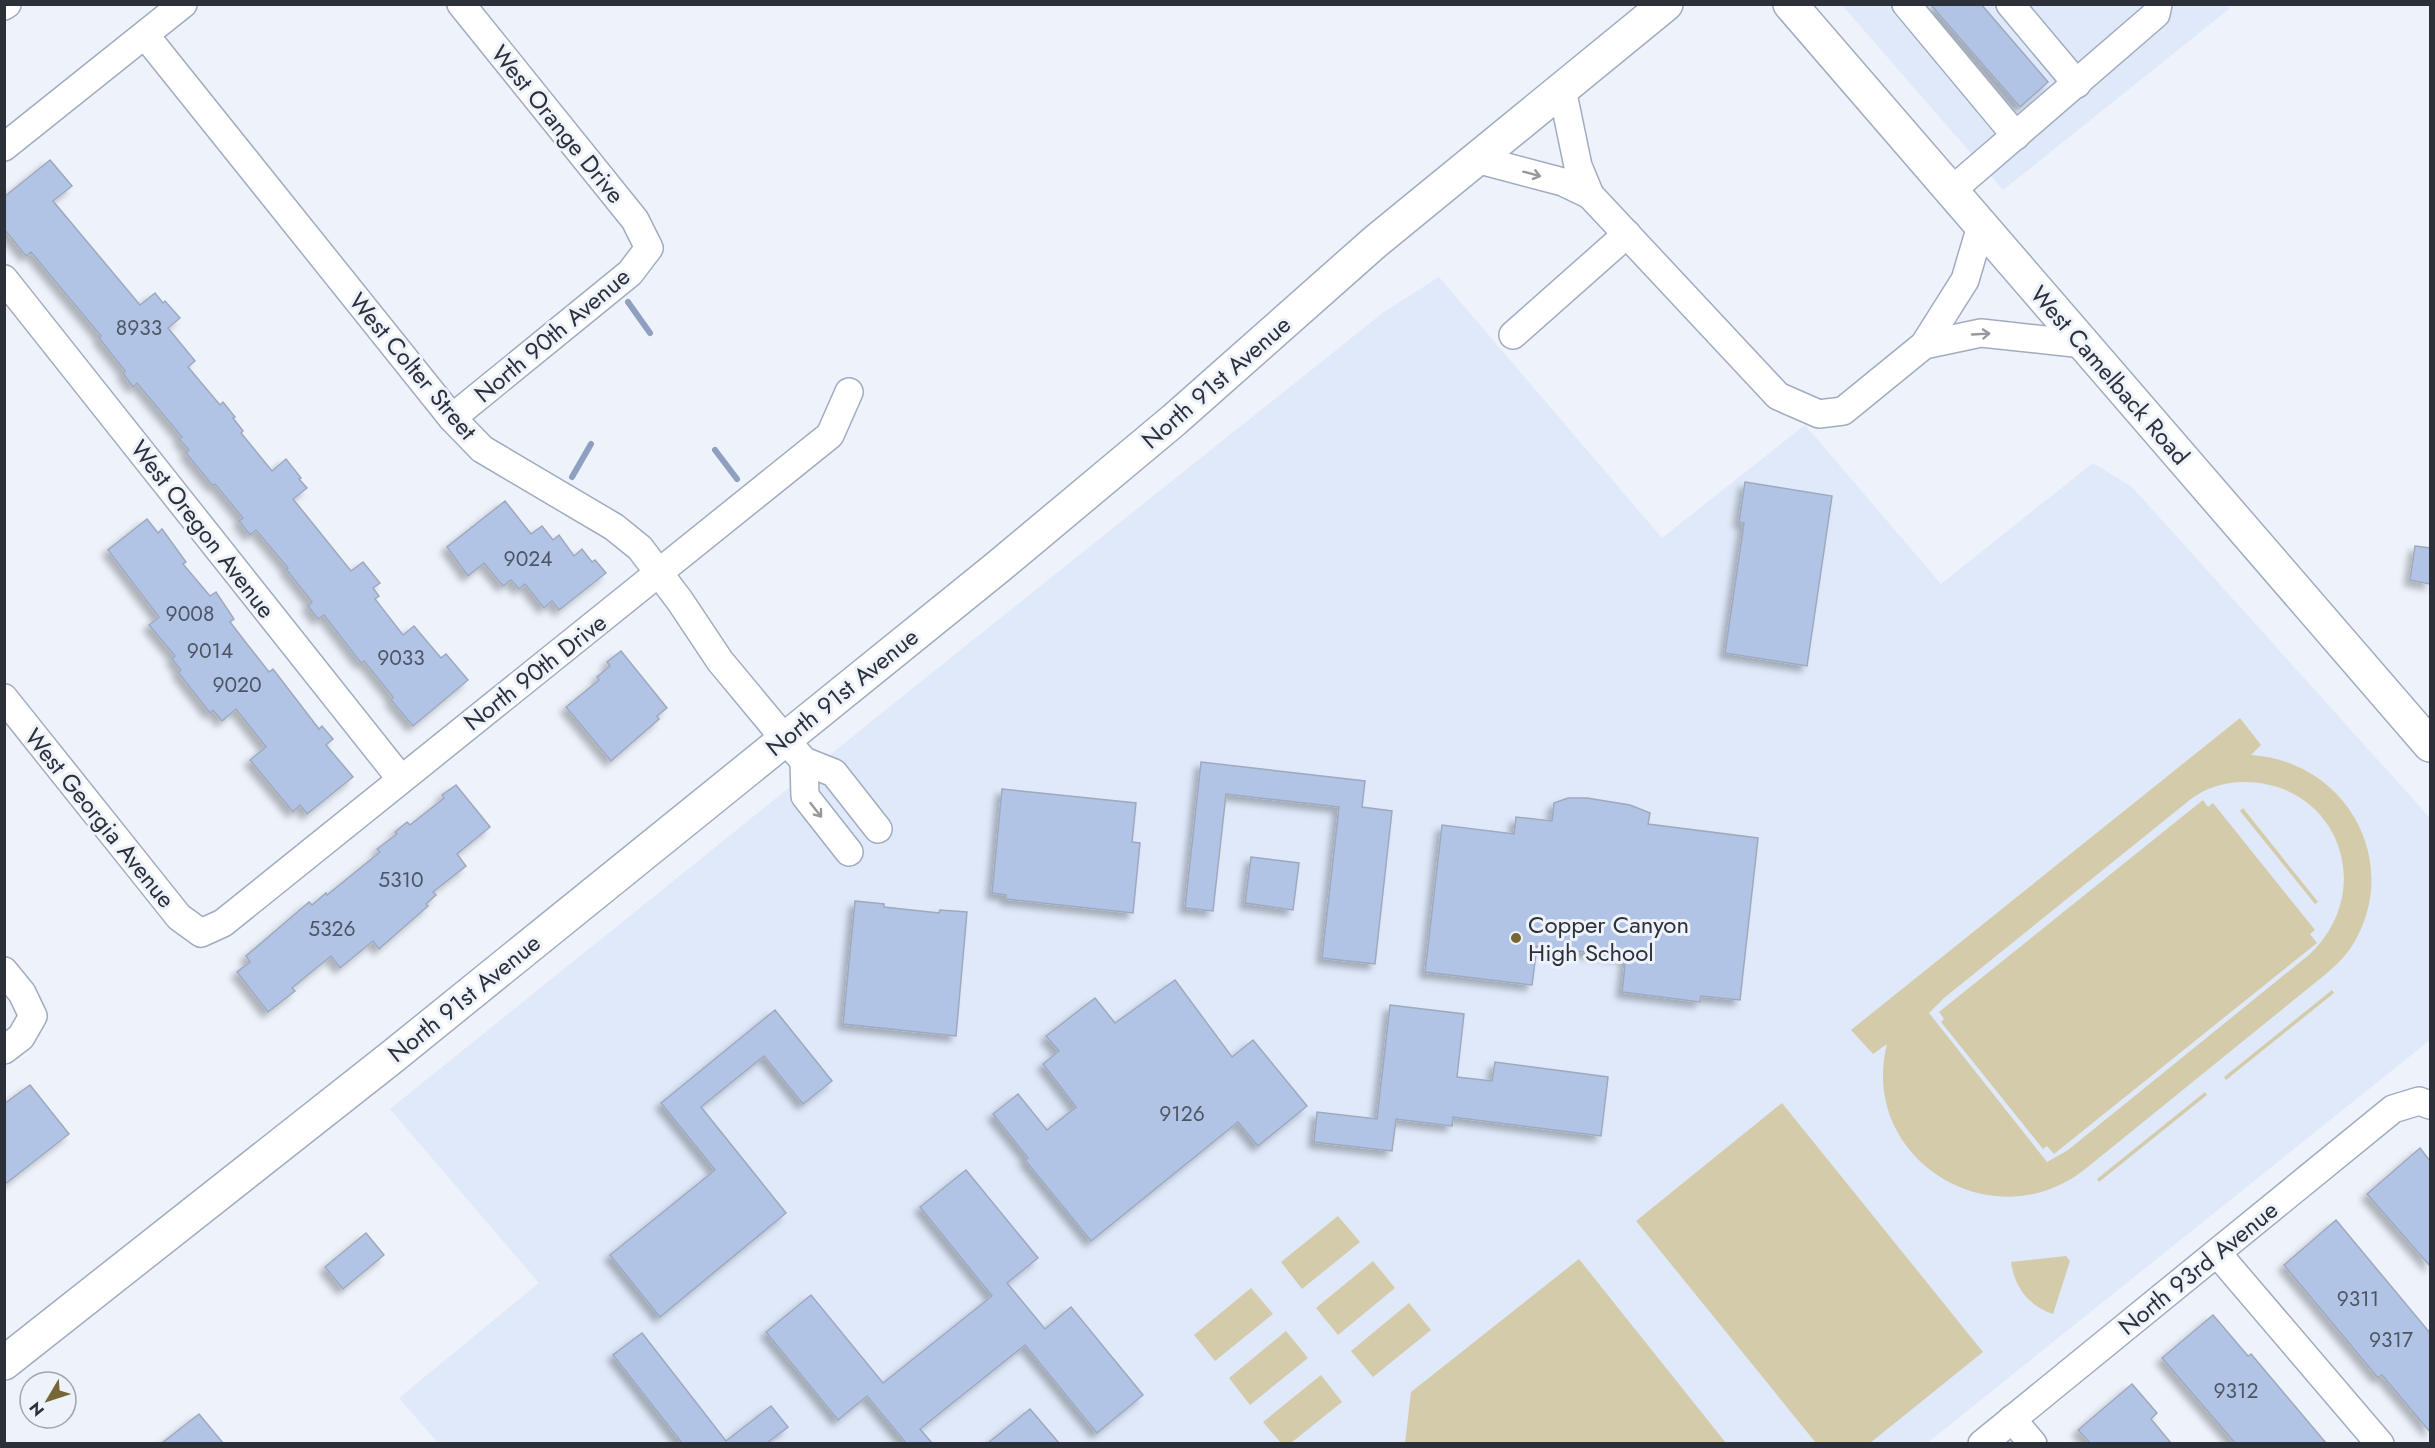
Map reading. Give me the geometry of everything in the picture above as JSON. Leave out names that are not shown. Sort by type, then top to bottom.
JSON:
[{"type":"main road","name":"North 91st Avenue","points":[[4,1363],[382,1065],[794,750],[1375,242],[1666,4]]},
{"type":"main road","name":"West Camelback Road","points":[[1790,4],[2430,745]]},
{"type":"street","points":[[4,147],[183,4]]},
{"type":"street","name":"West Orange Drive","points":[[461,4],[635,220],[649,248]]},
{"type":"street","points":[[1906,4],[2016,136]]},
{"type":"street","points":[[2010,4],[2077,84]]},
{"type":"street","points":[[1951,191],[2156,14],[2158,4]]},
{"type":"street","name":"West Colter Street","points":[[145,35],[452,418],[482,449],[614,527],[640,548],[720,661],[794,750]]},
{"type":"street","points":[[1562,89],[1578,166],[1590,195]]},
{"type":"street","points":[[1476,159],[1563,182],[1590,195],[1778,396],[1819,414],[1843,411],[1924,345],[1965,280],[1981,226]]},
{"type":"street","points":[[1513,335],[1627,234]]},
{"type":"street","name":"North 90th Avenue","points":[[452,418],[630,273],[649,248]]},
{"type":"street","name":"West Oregon Avenue","points":[[4,279],[401,779]]},
{"type":"street","points":[[1924,345],[1981,333],[2083,344]]},
{"type":"street","name":"North 90th Drive","points":[[201,933],[223,923],[660,574],[830,435],[849,392]]},
{"type":"street","name":"West Georgia Avenue","points":[[4,698],[179,917],[201,933]]},
{"type":"street","points":[[794,750],[834,773],[878,829]]},
{"type":"street","points":[[794,750],[805,796],[849,852]]},
{"type":"street","points":[[4,971],[22,993],[33,1016],[21,1037],[4,1050]]},
{"type":"street","name":"North 93rd Avenue","points":[[1982,1443],[2393,1109],[2425,1103]]},
{"type":"street","points":[[2217,1252],[2380,1443]]},
{"type":"street","points":[[2012,1419],[2033,1443]]},
{"type":"shaded area","points":[[2226,4],[2229,9],[2003,190],[1842,5]]},
{"type":"shaded area","name":"Copper Canyon High School","points":[[1439,277],[1662,538],[1805,425],[1941,584],[2093,463],[2132,487],[2430,818],[2430,1040],[1927,1443],[438,1443],[399,1398],[539,1283],[390,1109],[1384,312]]},
{"type":"shaded area","points":[[2240,718],[2261,745],[2251,755],[2285,762],[2315,776],[2339,797],[2358,823],[2368,853],[2371,885],[2366,917],[2344,957],[2084,1170],[2048,1190],[2010,1197],[1973,1192],[1940,1177],[1912,1153],[1892,1122],[1883,1085],[1887,1044],[1873,1054],[1851,1030]],"holes":[[[2240,782],[2273,786],[2301,798],[2323,818],[2337,842],[2343,870],[2342,899],[2331,928],[2310,954],[2068,1150],[2047,1162],[1929,1013],[1944,998],[2197,795],[2214,787]]]},
{"type":"shaded area","points":[[2203,800],[2208,807],[2213,803],[2315,930],[2310,934],[2317,943],[2054,1154],[2047,1146],[2043,1149],[1941,1022],[1944,1019],[1939,1012]]},
{"type":"shaded area","points":[[2243,808],[2318,902],[2315,904],[2240,811]]},
{"type":"shaded area","points":[[2332,990],[2334,993],[2226,1080],[2224,1077]]},
{"type":"shaded area","points":[[2205,1092],[2207,1095],[2099,1182],[2097,1179]]},
{"type":"shaded area","points":[[1782,1103],[1983,1352],[1870,1443],[1816,1443],[1636,1221]]},
{"type":"shaded area","points":[[1338,1216],[1360,1242],[1302,1289],[1281,1262]]},
{"type":"shaded area","points":[[2066,1256],[2070,1261],[2053,1314],[2036,1306],[2019,1288],[2011,1262]]},
{"type":"shaded area","points":[[1579,1259],[1726,1443],[1405,1443],[1411,1392]]},
{"type":"shaded area","points":[[1373,1261],[1395,1288],[1338,1335],[1316,1308]]},
{"type":"shaded area","points":[[1251,1288],[1273,1314],[1215,1361],[1194,1335]]},
{"type":"shaded area","points":[[1409,1303],[1431,1330],[1373,1377],[1351,1351]]},
{"type":"shaded area","points":[[1286,1331],[1308,1358],[1250,1405],[1229,1378]]},
{"type":"shaded area","points":[[1321,1375],[1342,1402],[1291,1443],[1281,1443],[1263,1422]]},
{"type":"building","points":[[1930,4],[1981,4],[2048,82],[2020,107]]},
{"type":"building","points":[[50,160],[72,186],[53,201],[140,305],[155,293],[180,318],[168,328],[195,361],[188,367],[220,405],[223,402],[235,417],[233,418],[243,431],[241,433],[272,471],[286,459],[307,488],[293,499],[351,571],[363,562],[380,583],[373,588],[379,596],[375,599],[403,635],[414,626],[441,658],[446,654],[468,680],[413,726],[391,700],[393,697],[364,661],[361,663],[324,615],[318,619],[308,606],[312,602],[286,569],[288,568],[256,530],[250,535],[239,521],[243,518],[186,453],[189,450],[179,439],[182,437],[137,383],[133,387],[123,373],[125,371],[99,338],[101,336],[31,252],[26,256],[4,229],[4,197]]},
{"type":"building","points":[[1745,482],[1832,496],[1807,666],[1725,653],[1744,523],[1739,522]]},
{"type":"building","points":[[505,501],[531,534],[542,526],[553,540],[559,535],[574,556],[582,549],[592,562],[595,560],[606,573],[559,610],[552,601],[544,608],[525,584],[519,589],[511,580],[503,586],[484,563],[468,576],[447,547]]},
{"type":"building","points":[[147,519],[158,533],[162,529],[186,562],[183,564],[210,596],[216,592],[234,619],[230,622],[269,672],[273,669],[319,729],[322,726],[333,739],[326,745],[353,777],[307,814],[300,805],[293,812],[250,760],[266,747],[236,709],[222,721],[213,710],[210,713],[178,672],[181,670],[172,659],[175,656],[149,625],[159,617],[108,550]]},
{"type":"building","points":[[2415,546],[2430,548],[2430,584],[2410,580]]},
{"type":"building","points":[[621,651],[667,708],[657,716],[659,719],[611,761],[566,707],[599,680],[597,677],[610,666],[607,662]]},
{"type":"building","points":[[1201,762],[1365,781],[1362,807],[1392,811],[1375,964],[1322,958],[1339,807],[1226,794],[1213,911],[1185,908]]},
{"type":"building","points":[[456,785],[490,827],[457,854],[466,866],[433,892],[436,895],[426,904],[428,906],[379,949],[373,941],[340,968],[331,956],[292,988],[295,991],[268,1012],[237,972],[250,962],[246,956],[309,902],[312,905],[326,893],[327,895],[380,852],[377,849],[397,834],[395,832],[407,822],[410,825],[444,798],[442,795]]},
{"type":"building","points":[[1002,789],[1136,803],[1132,842],[1140,843],[1133,913],[1006,899],[1006,895],[992,893]]},
{"type":"building","points":[[1568,798],[1587,798],[1630,805],[1650,813],[1648,824],[1758,838],[1740,1000],[1701,996],[1700,1002],[1622,992],[1626,957],[1537,946],[1532,985],[1425,972],[1442,825],[1514,834],[1516,817],[1552,821],[1554,803]]},
{"type":"building","points":[[1251,857],[1299,863],[1293,910],[1245,903]]},
{"type":"building","points":[[855,901],[884,904],[884,907],[939,913],[940,910],[967,912],[956,1036],[843,1024]]},
{"type":"building","points":[[1175,980],[1232,1057],[1253,1040],[1307,1106],[1258,1146],[1238,1122],[1091,1241],[1025,1160],[1028,1158],[993,1114],[1018,1094],[1047,1130],[1076,1107],[1043,1064],[1059,1051],[1046,1036],[1095,998],[1115,1023]]},
{"type":"building","points":[[1390,1005],[1464,1014],[1457,1077],[1492,1081],[1495,1062],[1608,1077],[1601,1136],[1453,1117],[1452,1126],[1396,1119],[1392,1151],[1314,1142],[1317,1112],[1377,1119]]},
{"type":"building","points":[[775,1010],[832,1081],[803,1104],[764,1056],[701,1107],[786,1213],[660,1317],[610,1255],[715,1170],[661,1103]]},
{"type":"building","points":[[30,1085],[69,1134],[4,1185],[4,1104]]},
{"type":"building","points":[[2420,1148],[2430,1161],[2430,1266],[2367,1194]]},
{"type":"building","points":[[966,1170],[1038,1258],[1007,1283],[1045,1329],[1071,1307],[1143,1395],[1097,1433],[1025,1345],[920,1429],[932,1443],[906,1443],[867,1396],[838,1420],[766,1332],[811,1295],[883,1383],[992,1296],[920,1207]]},
{"type":"building","points":[[2336,1220],[2430,1333],[2430,1432],[2382,1375],[2378,1378],[2284,1265]]},
{"type":"building","points":[[366,1233],[384,1255],[343,1289],[325,1267]]},
{"type":"building","points":[[2213,1315],[2248,1356],[2251,1354],[2326,1443],[2235,1443],[2162,1358]]},
{"type":"building","points":[[642,1333],[726,1441],[771,1406],[788,1427],[767,1443],[682,1443],[613,1355]]},
{"type":"building","points":[[2132,1384],[2157,1413],[2151,1419],[2171,1443],[2090,1443],[2078,1430]]},
{"type":"building","points":[[1030,1409],[1059,1443],[988,1443]]},
{"type":"building","points":[[199,1414],[223,1443],[162,1443]]},
{"type":"waterway","points":[[628,302],[650,333]]},
{"type":"waterway","points":[[572,477],[591,444]]},
{"type":"waterway","points":[[715,450],[737,479]]},
{"type":"place","name":"Copper Canyon High School","points":[[1516,938]]}]
